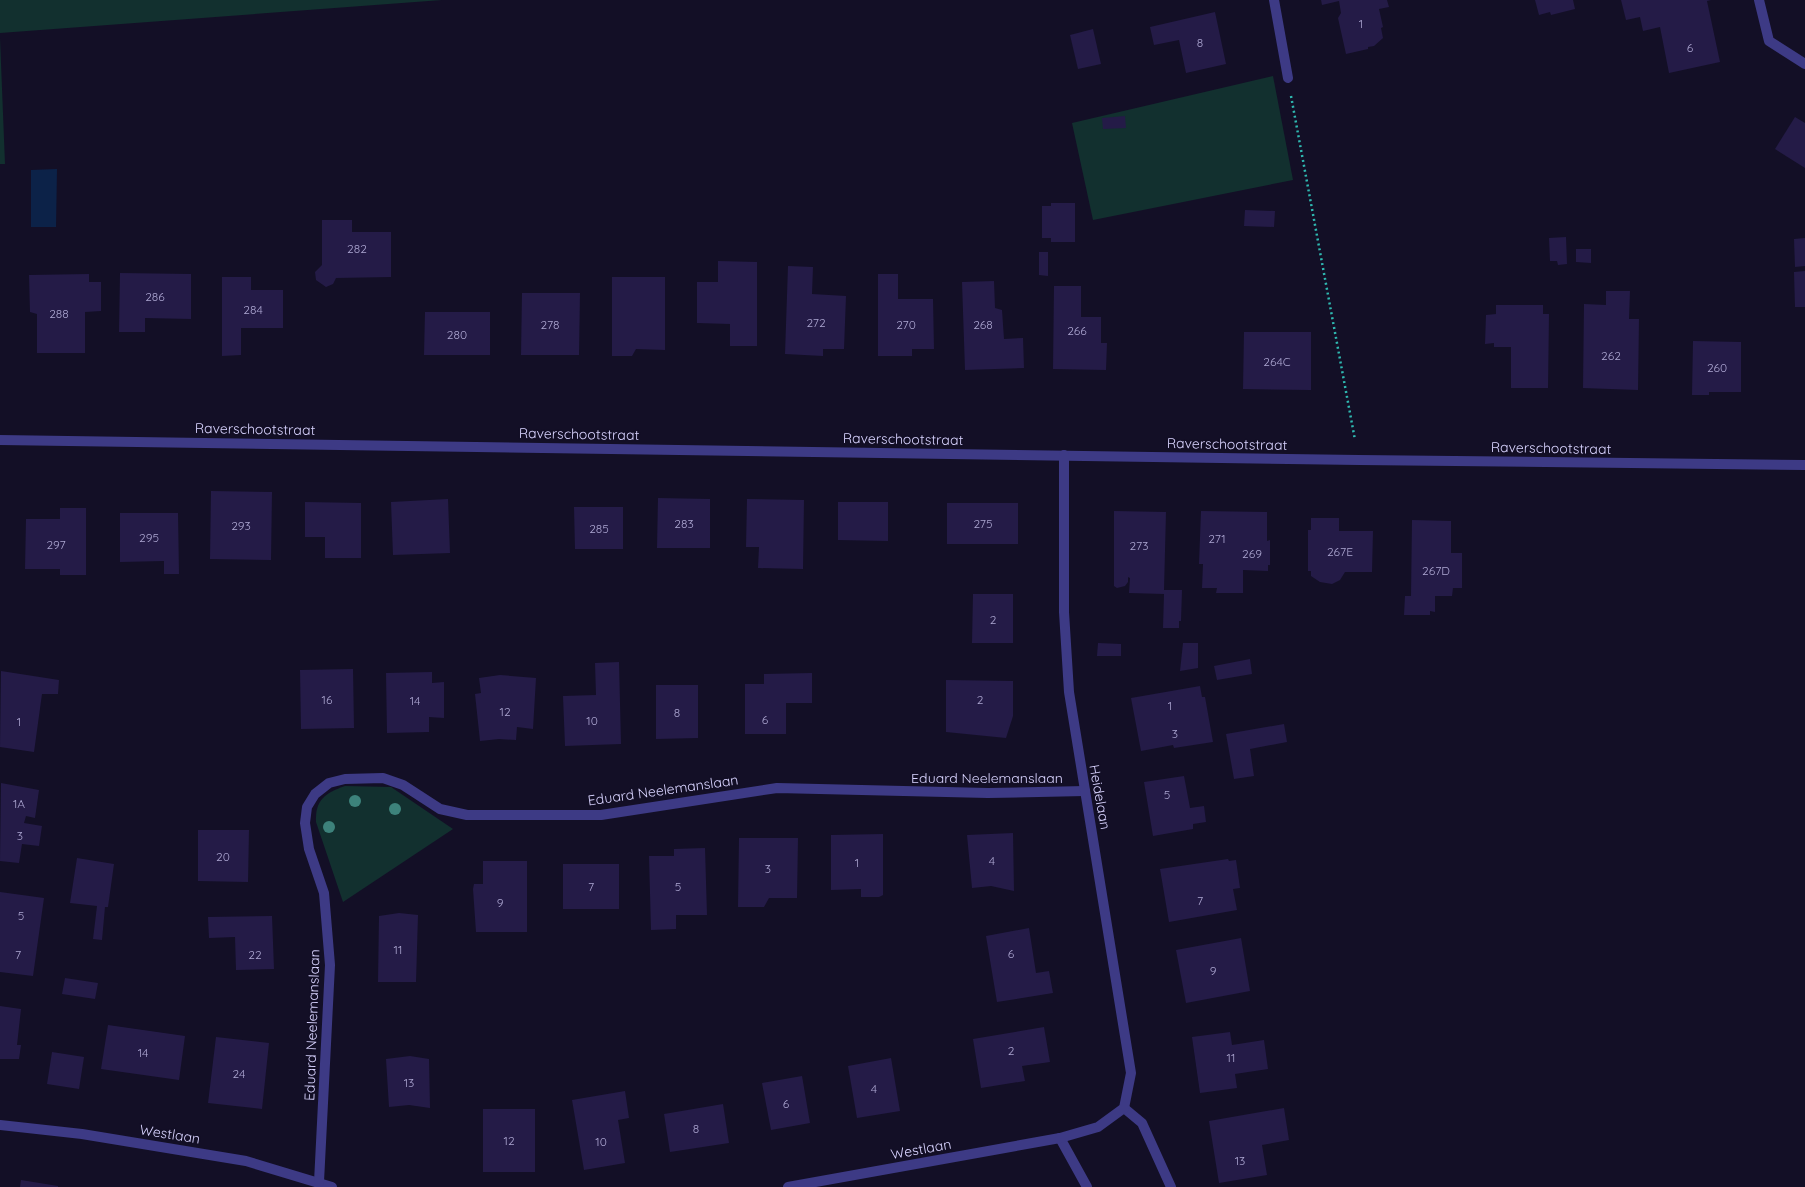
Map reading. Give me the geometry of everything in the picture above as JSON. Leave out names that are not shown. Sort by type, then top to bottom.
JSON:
[{"type":"street","points":[[1274,0],[1288,78]]},
{"type":"street","points":[[1759,0],[1769,41],[1805,64]]},
{"type":"street","name":"Raverschootstraat","points":[[0,440],[1359,460],[1805,464]]},
{"type":"street","name":"Heidelaan","points":[[1064,455],[1064,612],[1069,692],[1107,917],[1131,1073],[1124,1108]]},
{"type":"street","name":"Eduard Neelemanslaan","points":[[320,1182],[330,966],[324,893],[309,849],[305,823],[307,807],[315,794],[329,784],[345,779],[383,778],[402,785],[440,809],[467,815],[600,815],[777,788],[988,793],[1085,791]]},
{"type":"street","points":[[1124,1108],[1142,1124],[1156,1151],[1171,1187]]},
{"type":"street","name":"Westlaan","points":[[788,1187],[1060,1138],[1098,1127],[1124,1108]]},
{"type":"street","name":"Westlaan","points":[[0,1125],[82,1134],[246,1161],[320,1182],[332,1187]]},
{"type":"street","points":[[1060,1138],[1087,1187]]},
{"type":"path","points":[[1288,78],[1359,460]]},
{"type":"green space","points":[[0,0],[442,0],[0,33]]},
{"type":"green space","points":[[0,38],[5,164],[0,164]]},
{"type":"green space","points":[[1273,76],[1293,180],[1093,220],[1072,123]]},
{"type":"green space","points":[[345,786],[391,787],[453,829],[343,902],[316,822],[316,814],[319,803],[323,798],[332,791]]},
{"type":"water","points":[[57,169],[56,227],[31,227],[31,170]]},
{"type":"building","points":[[1321,0],[1387,0],[1389,7],[1379,9],[1383,27],[1381,28],[1383,38],[1374,46],[1368,47],[1368,49],[1346,54],[1338,18],[1341,13],[1339,1],[1322,5]]},
{"type":"building","points":[[1535,0],[1573,0],[1575,9],[1551,15],[1550,12],[1539,15]]},
{"type":"building","points":[[1621,0],[1711,0],[1707,1],[1720,62],[1669,73],[1660,27],[1643,31],[1640,17],[1626,20]]},
{"type":"building","points":[[1215,12],[1226,64],[1186,73],[1179,40],[1154,45],[1150,27]]},
{"type":"building","points":[[1093,29],[1101,64],[1078,69],[1070,35]]},
{"type":"building","points":[[1125,116],[1126,128],[1103,129],[1102,118]]},
{"type":"building","points":[[1795,117],[1805,123],[1805,168],[1775,149]]},
{"type":"building","points":[[1051,203],[1075,203],[1075,242],[1051,242],[1051,238],[1042,238],[1042,206],[1051,206]]},
{"type":"building","points":[[1245,210],[1275,211],[1274,227],[1244,226]]},
{"type":"building","points":[[322,220],[352,220],[352,232],[391,232],[391,277],[336,278],[333,284],[326,287],[316,280],[315,272],[322,265]]},
{"type":"building","points":[[1566,237],[1567,264],[1558,265],[1557,261],[1550,261],[1549,238]]},
{"type":"building","points":[[1805,238],[1805,266],[1795,267],[1794,239]]},
{"type":"building","points":[[1576,249],[1591,249],[1591,263],[1576,262]]},
{"type":"building","points":[[1039,252],[1048,252],[1048,276],[1039,275]]},
{"type":"building","points":[[718,261],[757,262],[757,346],[730,346],[730,324],[697,323],[697,282],[718,282]]},
{"type":"building","points":[[788,266],[813,267],[812,294],[846,296],[844,349],[823,349],[823,356],[785,354]]},
{"type":"building","points":[[1805,271],[1805,307],[1795,307],[1794,272]]},
{"type":"building","points":[[120,273],[191,274],[191,319],[145,318],[145,332],[119,332]]},
{"type":"building","points":[[89,274],[89,282],[101,282],[101,311],[85,312],[85,353],[37,353],[37,314],[30,312],[29,275]]},
{"type":"building","points":[[878,274],[898,274],[898,299],[933,299],[934,349],[912,349],[912,356],[878,356]]},
{"type":"building","points":[[222,277],[251,277],[251,290],[283,290],[283,328],[241,328],[241,355],[222,356]]},
{"type":"building","points":[[612,277],[665,277],[665,350],[636,349],[632,356],[612,356]]},
{"type":"building","points":[[994,281],[995,308],[1002,310],[1004,339],[1023,338],[1024,368],[965,370],[962,282]]},
{"type":"building","points":[[1054,286],[1081,286],[1081,317],[1101,317],[1101,343],[1107,343],[1106,370],[1053,369]]},
{"type":"building","points":[[1606,291],[1630,291],[1629,319],[1639,319],[1638,390],[1583,388],[1584,304],[1606,305]]},
{"type":"building","points":[[522,293],[580,293],[579,355],[521,355]]},
{"type":"building","points":[[1496,305],[1543,305],[1543,314],[1549,314],[1548,388],[1511,388],[1511,347],[1494,347],[1494,343],[1485,344],[1486,315],[1496,314]]},
{"type":"building","points":[[425,312],[490,312],[490,355],[424,355]]},
{"type":"building","points":[[1244,332],[1311,332],[1311,390],[1243,389]]},
{"type":"building","points":[[1693,341],[1741,342],[1741,392],[1709,392],[1709,395],[1692,395]]},
{"type":"building","points":[[211,491],[272,492],[271,560],[210,559]]},
{"type":"building","points":[[658,498],[710,499],[710,548],[657,548]]},
{"type":"building","points":[[448,499],[450,553],[393,555],[391,502]]},
{"type":"building","points":[[747,499],[804,500],[803,569],[758,568],[759,547],[746,547]]},
{"type":"building","points":[[305,502],[361,503],[361,558],[325,558],[325,537],[305,537]]},
{"type":"building","points":[[838,502],[888,502],[888,541],[838,540]]},
{"type":"building","points":[[947,503],[1018,503],[1018,544],[947,544]]},
{"type":"building","points":[[574,507],[623,507],[623,549],[575,549]]},
{"type":"building","points":[[60,508],[86,508],[86,575],[60,575],[60,569],[25,569],[26,519],[60,519]]},
{"type":"building","points":[[1114,511],[1166,512],[1164,590],[1182,590],[1181,621],[1179,621],[1179,628],[1163,628],[1164,594],[1129,593],[1130,578],[1128,577],[1128,582],[1125,586],[1117,588],[1114,586]]},
{"type":"building","points":[[1201,511],[1267,512],[1267,541],[1270,540],[1270,565],[1268,565],[1268,571],[1243,570],[1243,593],[1216,593],[1217,588],[1202,588],[1203,564],[1199,564]]},
{"type":"building","points":[[120,513],[178,513],[179,574],[164,574],[164,561],[120,562]]},
{"type":"building","points":[[1311,518],[1339,518],[1339,531],[1373,531],[1372,572],[1345,572],[1340,580],[1332,584],[1320,582],[1311,576],[1311,571],[1308,571],[1308,530],[1311,530]]},
{"type":"building","points":[[1412,520],[1451,521],[1451,553],[1462,553],[1462,588],[1453,588],[1452,596],[1435,596],[1435,612],[1430,611],[1430,615],[1404,615],[1405,596],[1411,596]]},
{"type":"building","points":[[973,594],[1013,594],[1013,643],[972,643]]},
{"type":"building","points":[[1098,643],[1121,644],[1121,656],[1097,656]]},
{"type":"building","points":[[1183,643],[1198,643],[1198,668],[1180,671]]},
{"type":"building","points":[[1250,659],[1252,674],[1217,680],[1214,666]]},
{"type":"building","points":[[619,662],[621,744],[565,746],[563,696],[596,695],[595,663]]},
{"type":"building","points":[[353,669],[354,728],[301,729],[300,670]]},
{"type":"building","points":[[1,671],[59,680],[58,694],[42,694],[34,752],[0,747]]},
{"type":"building","points":[[432,672],[432,683],[444,682],[444,718],[429,717],[429,732],[387,733],[386,673]]},
{"type":"building","points":[[812,673],[812,703],[786,703],[786,734],[745,734],[745,684],[764,684],[764,674]]},
{"type":"building","points":[[500,675],[536,678],[533,729],[517,727],[516,740],[499,739],[480,741],[475,694],[481,693],[479,678]]},
{"type":"building","points":[[946,680],[1013,681],[1013,716],[1006,738],[946,732]]},
{"type":"building","points":[[656,685],[698,685],[698,738],[656,739]]},
{"type":"building","points":[[1200,686],[1202,697],[1205,697],[1213,742],[1174,748],[1173,745],[1141,751],[1131,698]]},
{"type":"building","points":[[1284,724],[1287,742],[1250,749],[1254,776],[1234,779],[1226,734]]},
{"type":"building","points":[[1184,776],[1190,808],[1204,806],[1206,822],[1193,824],[1193,829],[1153,836],[1144,782]]},
{"type":"building","points":[[1,783],[39,790],[35,818],[26,816],[24,823],[42,826],[39,846],[22,844],[19,863],[0,861]]},
{"type":"building","points":[[198,830],[249,830],[248,882],[198,881]]},
{"type":"building","points":[[1013,833],[1014,891],[991,886],[972,888],[967,835]]},
{"type":"building","points":[[883,834],[883,895],[879,897],[861,897],[861,889],[831,890],[831,835]]},
{"type":"building","points":[[739,838],[798,838],[797,898],[769,898],[764,907],[738,907]]},
{"type":"building","points":[[705,848],[707,915],[676,915],[676,929],[651,930],[649,856],[674,856],[674,849]]},
{"type":"building","points":[[77,858],[114,864],[108,907],[105,907],[102,940],[93,939],[97,906],[70,903]]},
{"type":"building","points":[[1228,859],[1229,861],[1236,860],[1240,888],[1233,889],[1237,910],[1169,922],[1160,869]]},
{"type":"building","points":[[483,861],[527,861],[527,932],[476,932],[473,889],[474,884],[483,884]]},
{"type":"building","points":[[563,864],[619,864],[619,909],[563,909]]},
{"type":"building","points":[[0,892],[44,898],[33,976],[0,972]]},
{"type":"building","points":[[399,913],[418,915],[416,982],[378,982],[379,916]]},
{"type":"building","points":[[272,916],[274,969],[236,970],[235,937],[209,938],[208,917]]},
{"type":"building","points":[[1029,928],[1036,973],[1049,971],[1053,993],[997,1002],[986,936]]},
{"type":"building","points":[[1241,938],[1250,991],[1186,1003],[1176,950]]},
{"type":"building","points":[[65,978],[98,983],[95,999],[62,994]]},
{"type":"building","points":[[0,1006],[21,1009],[17,1045],[21,1045],[19,1059],[0,1059]]},
{"type":"building","points":[[108,1025],[185,1036],[179,1080],[101,1069]]},
{"type":"building","points":[[1044,1027],[1050,1062],[1022,1066],[1025,1081],[981,1088],[973,1039]]},
{"type":"building","points":[[1230,1032],[1232,1045],[1264,1040],[1268,1069],[1235,1074],[1237,1088],[1200,1093],[1192,1037]]},
{"type":"building","points":[[216,1037],[269,1043],[262,1109],[208,1103]]},
{"type":"building","points":[[52,1052],[84,1057],[79,1089],[47,1084]]},
{"type":"building","points":[[410,1056],[429,1059],[430,1108],[409,1105],[389,1107],[386,1059]]},
{"type":"building","points":[[891,1058],[900,1111],[857,1118],[848,1066]]},
{"type":"building","points":[[802,1076],[810,1123],[771,1130],[762,1083]]},
{"type":"building","points":[[625,1091],[629,1118],[618,1120],[625,1163],[584,1170],[572,1100]]},
{"type":"building","points":[[723,1104],[729,1143],[670,1152],[664,1114]]},
{"type":"building","points":[[1284,1108],[1289,1140],[1262,1145],[1267,1175],[1219,1183],[1209,1121]]},
{"type":"building","points":[[483,1109],[535,1109],[535,1172],[483,1172]]},
{"type":"building","points":[[21,1180],[58,1186],[58,1187],[20,1187]]}]
